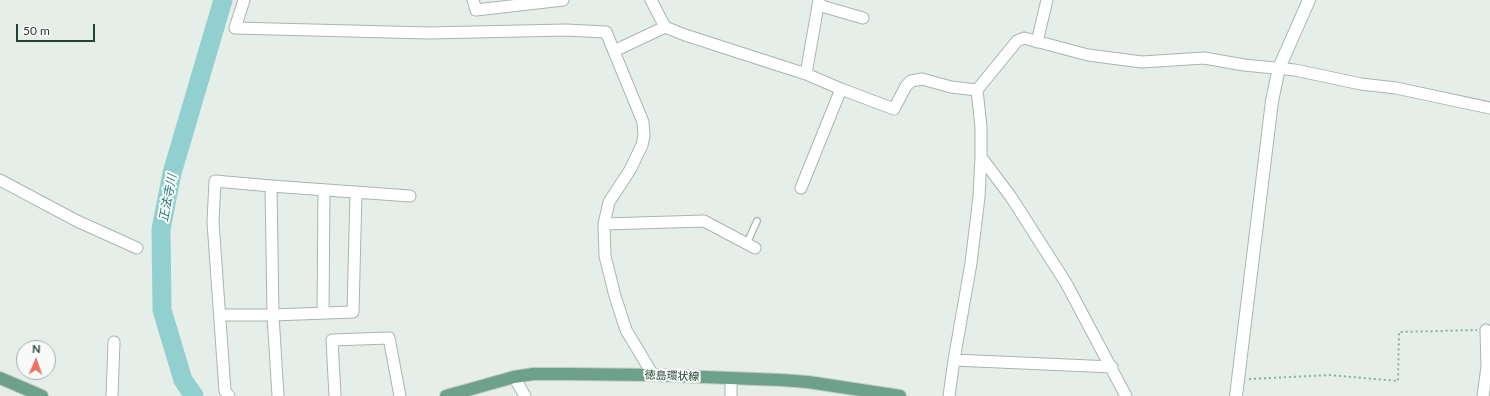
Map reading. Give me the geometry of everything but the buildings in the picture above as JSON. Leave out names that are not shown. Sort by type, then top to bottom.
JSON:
[{"type":"main road","name":"徳島環状線","points":[[446,396],[514,377],[532,374],[653,375],[808,382],[900,396]]},
{"type":"main road","points":[[0,378],[42,396]]},
{"type":"street","points":[[244,0],[235,28],[429,33],[566,30],[606,32],[643,122],[644,136],[642,145],[630,170],[609,202],[604,224],[605,256],[615,296],[626,330],[653,375]]},
{"type":"street","points":[[473,0],[476,10],[563,0]]},
{"type":"street","points":[[1037,42],[1047,0]]},
{"type":"street","points":[[1236,396],[1272,101],[1279,68],[1309,0]]},
{"type":"street","points":[[653,2],[665,26],[685,35],[806,74],[894,109],[906,86],[911,81],[922,79],[951,87],[977,90]]},
{"type":"street","points":[[806,74],[819,3],[863,18]]},
{"type":"street","points":[[614,52],[665,26]]},
{"type":"street","points":[[949,396],[971,263],[979,197],[981,127],[977,90],[1017,41],[1024,38],[1088,55],[1142,62],[1204,58],[1244,65],[1295,70],[1361,84],[1396,88],[1490,108]]},
{"type":"street","points":[[801,188],[842,89]]},
{"type":"street","points":[[981,157],[1010,197],[1066,283],[1112,367],[1126,396]]},
{"type":"street","points":[[0,180],[77,222],[137,248]]},
{"type":"street","points":[[229,396],[225,392],[213,222],[215,181],[410,196]]},
{"type":"street","points":[[271,186],[273,315],[278,396]]},
{"type":"street","points":[[323,313],[324,190]]},
{"type":"street","points":[[220,315],[353,312],[356,192]]},
{"type":"street","points":[[604,224],[704,221],[751,245]]},
{"type":"street","points":[[1483,396],[1489,367],[1486,330]]},
{"type":"street","points":[[335,396],[332,340],[389,338],[400,396]]},
{"type":"street","points":[[112,396],[114,342]]},
{"type":"street","points":[[954,360],[1112,367]]},
{"type":"street","points":[[514,377],[526,396]]},
{"type":"street","points":[[731,378],[731,396]]},
{"type":"lane","points":[[751,245],[757,222]]},
{"type":"path","points":[[1237,380],[1329,375],[1398,381],[1399,332],[1486,330]]},
{"type":"waterway","name":"正法寺川","points":[[194,396],[183,380],[162,310],[161,229],[172,173],[223,0]]}]
